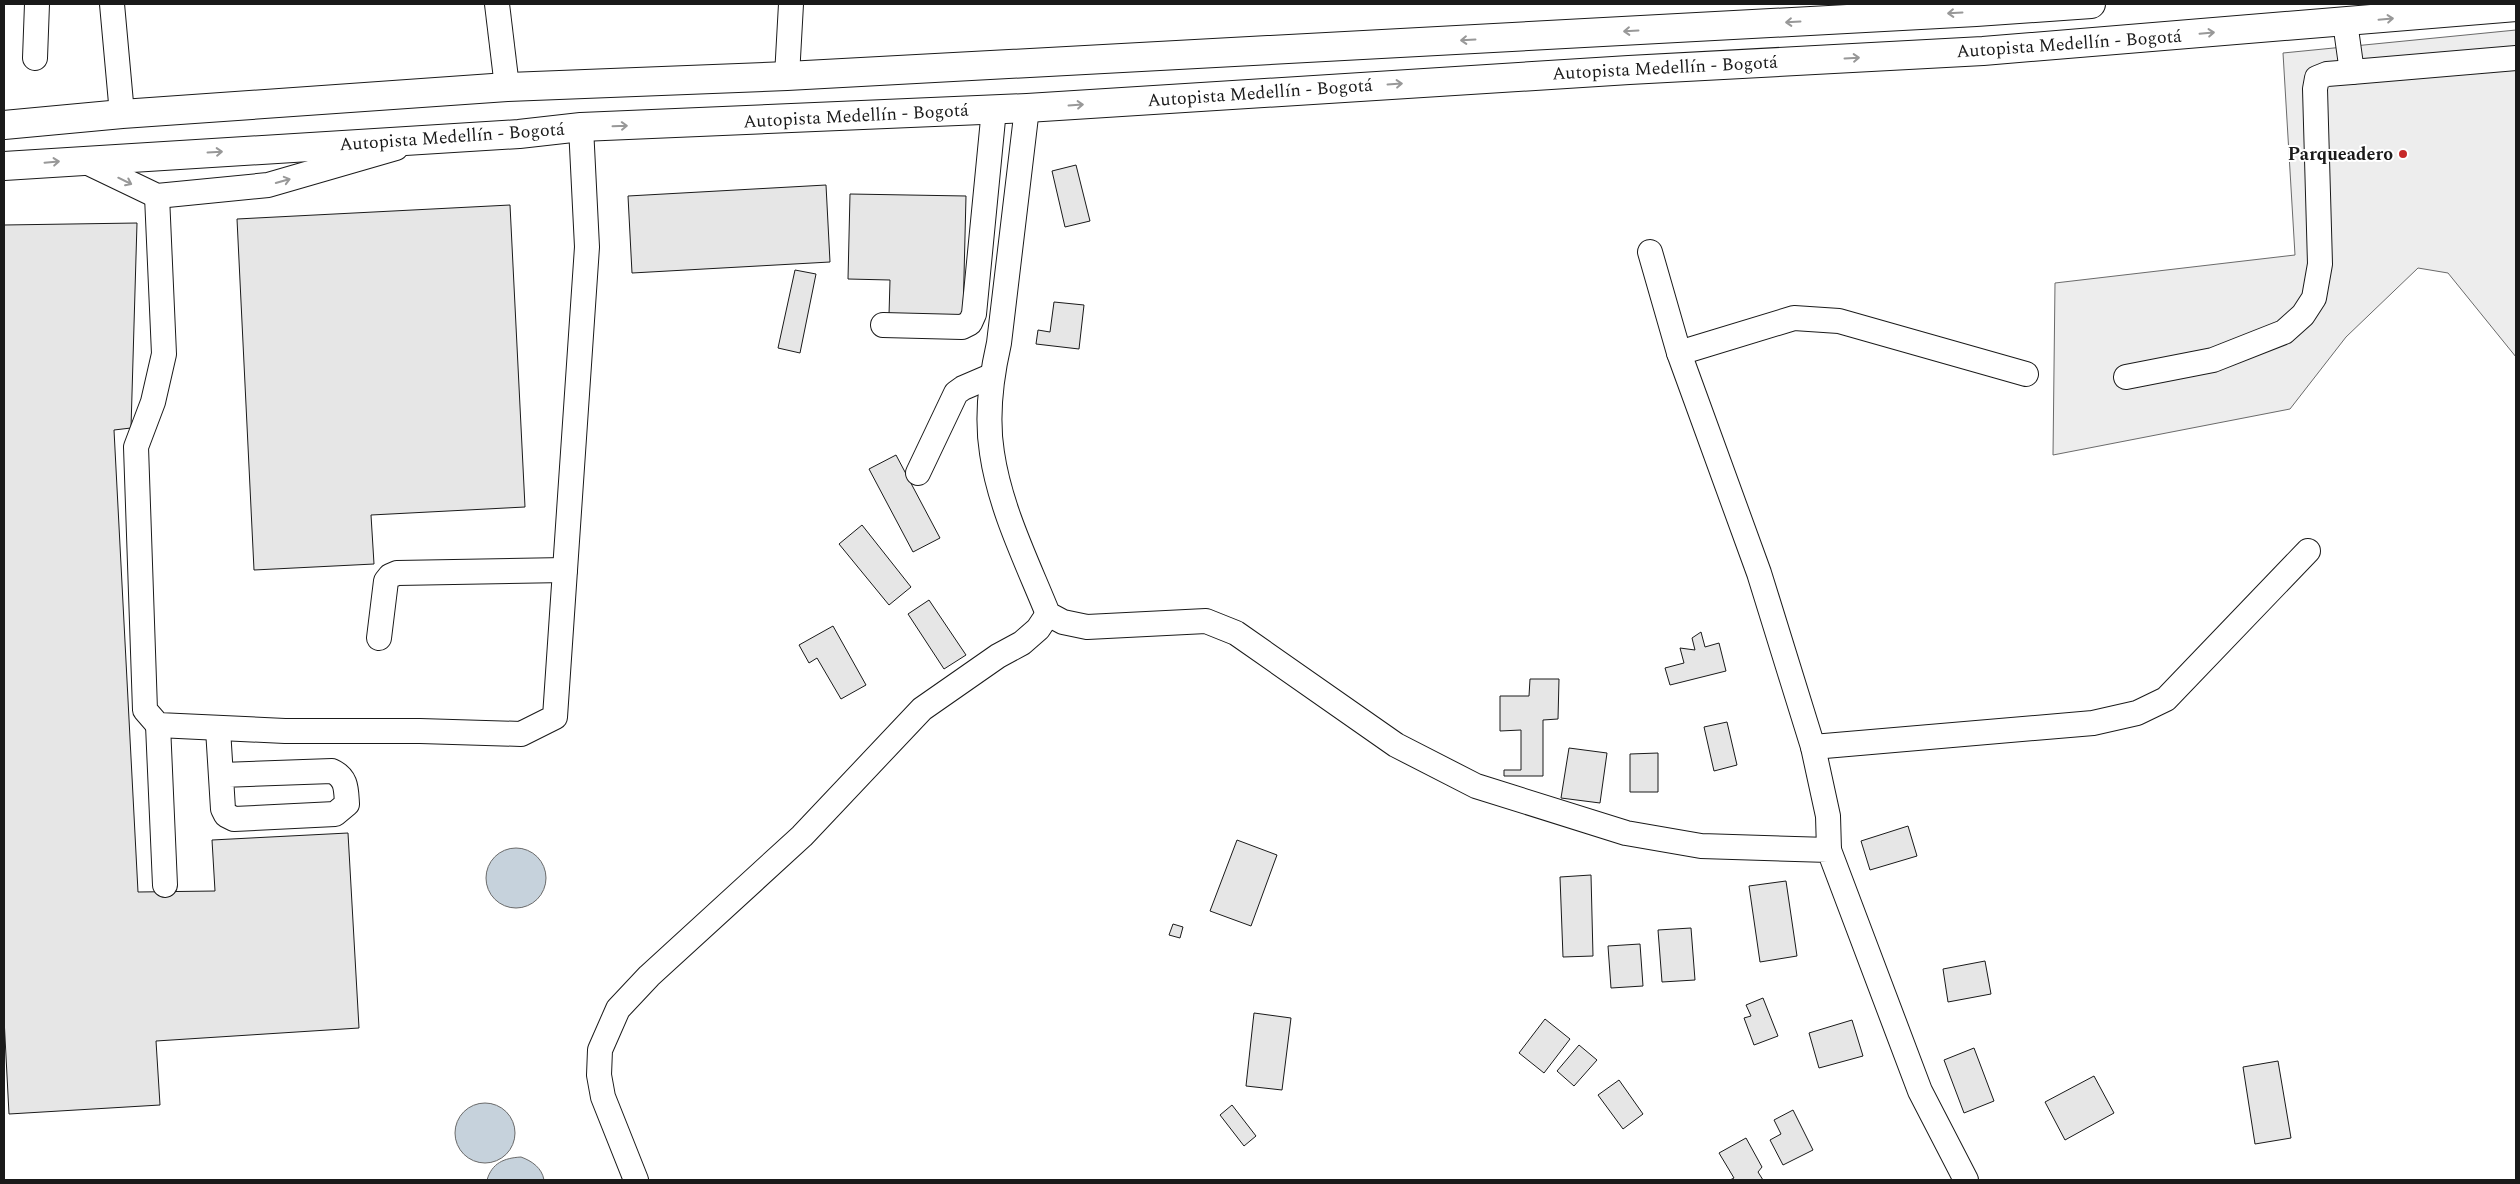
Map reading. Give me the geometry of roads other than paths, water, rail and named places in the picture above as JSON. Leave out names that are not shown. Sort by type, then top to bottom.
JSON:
[{"type":"highway","points":[[4,125],[122,114],[506,87],[787,76],[1976,12],[2091,4]]},
{"type":"highway","name":"Autopista Medellín - Bogotá","points":[[4,166],[581,128],[1027,108],[1629,70],[1982,51],[2516,7]]},
{"type":"street","points":[[35,58],[37,4]]},
{"type":"street","points":[[112,4],[122,114]]},
{"type":"street","points":[[498,4],[506,87]]},
{"type":"street","points":[[787,76],[791,4]]},
{"type":"street","points":[[2345,22],[2352,72]]},
{"type":"street","points":[[2126,377],[2213,360],[2284,332],[2303,315],[2314,298],[2320,264],[2315,89],[2317,78],[2327,74],[2516,58]]},
{"type":"street","points":[[1027,108],[999,343],[991,376],[992,452],[1005,502],[1048,614],[1063,622],[1087,627],[1206,621],[1236,633],[1405,750],[1476,786],[1626,833],[1701,846],[1829,850]]},
{"type":"street","points":[[883,325],[962,327],[972,318],[974,314],[994,109]]},
{"type":"street","points":[[158,725],[285,732],[420,731],[521,734],[555,717],[587,247],[581,128]]},
{"type":"street","points":[[82,160],[157,196],[268,185],[427,139]]},
{"type":"street","points":[[157,196],[164,354],[152,402],[136,447],[145,710],[158,725],[165,885]]},
{"type":"street","points":[[1650,252],[1679,352],[1759,574],[1813,747],[1828,816],[1829,850],[1920,1091],[1966,1180]]},
{"type":"street","points":[[1679,352],[1794,318],[1839,321],[2026,374]]},
{"type":"street","points":[[918,473],[956,393],[991,376]]},
{"type":"street","points":[[1813,747],[2093,723],[2137,713],[2166,699],[2308,551]]},
{"type":"street","points":[[379,638],[386,582],[390,576],[397,573],[565,570]]},
{"type":"street","points":[[636,1180],[603,1097],[599,1076],[600,1050],[618,1009],[649,976],[802,836],[922,709],[998,656],[1022,643],[1038,630],[1048,614]]},
{"type":"street","points":[[218,729],[223,809],[226,815],[234,819],[335,814],[347,804],[345,781],[340,774],[332,771],[222,775]]},
{"type":"place","name":"Parqueadero","points":[[2403,154]]}]
